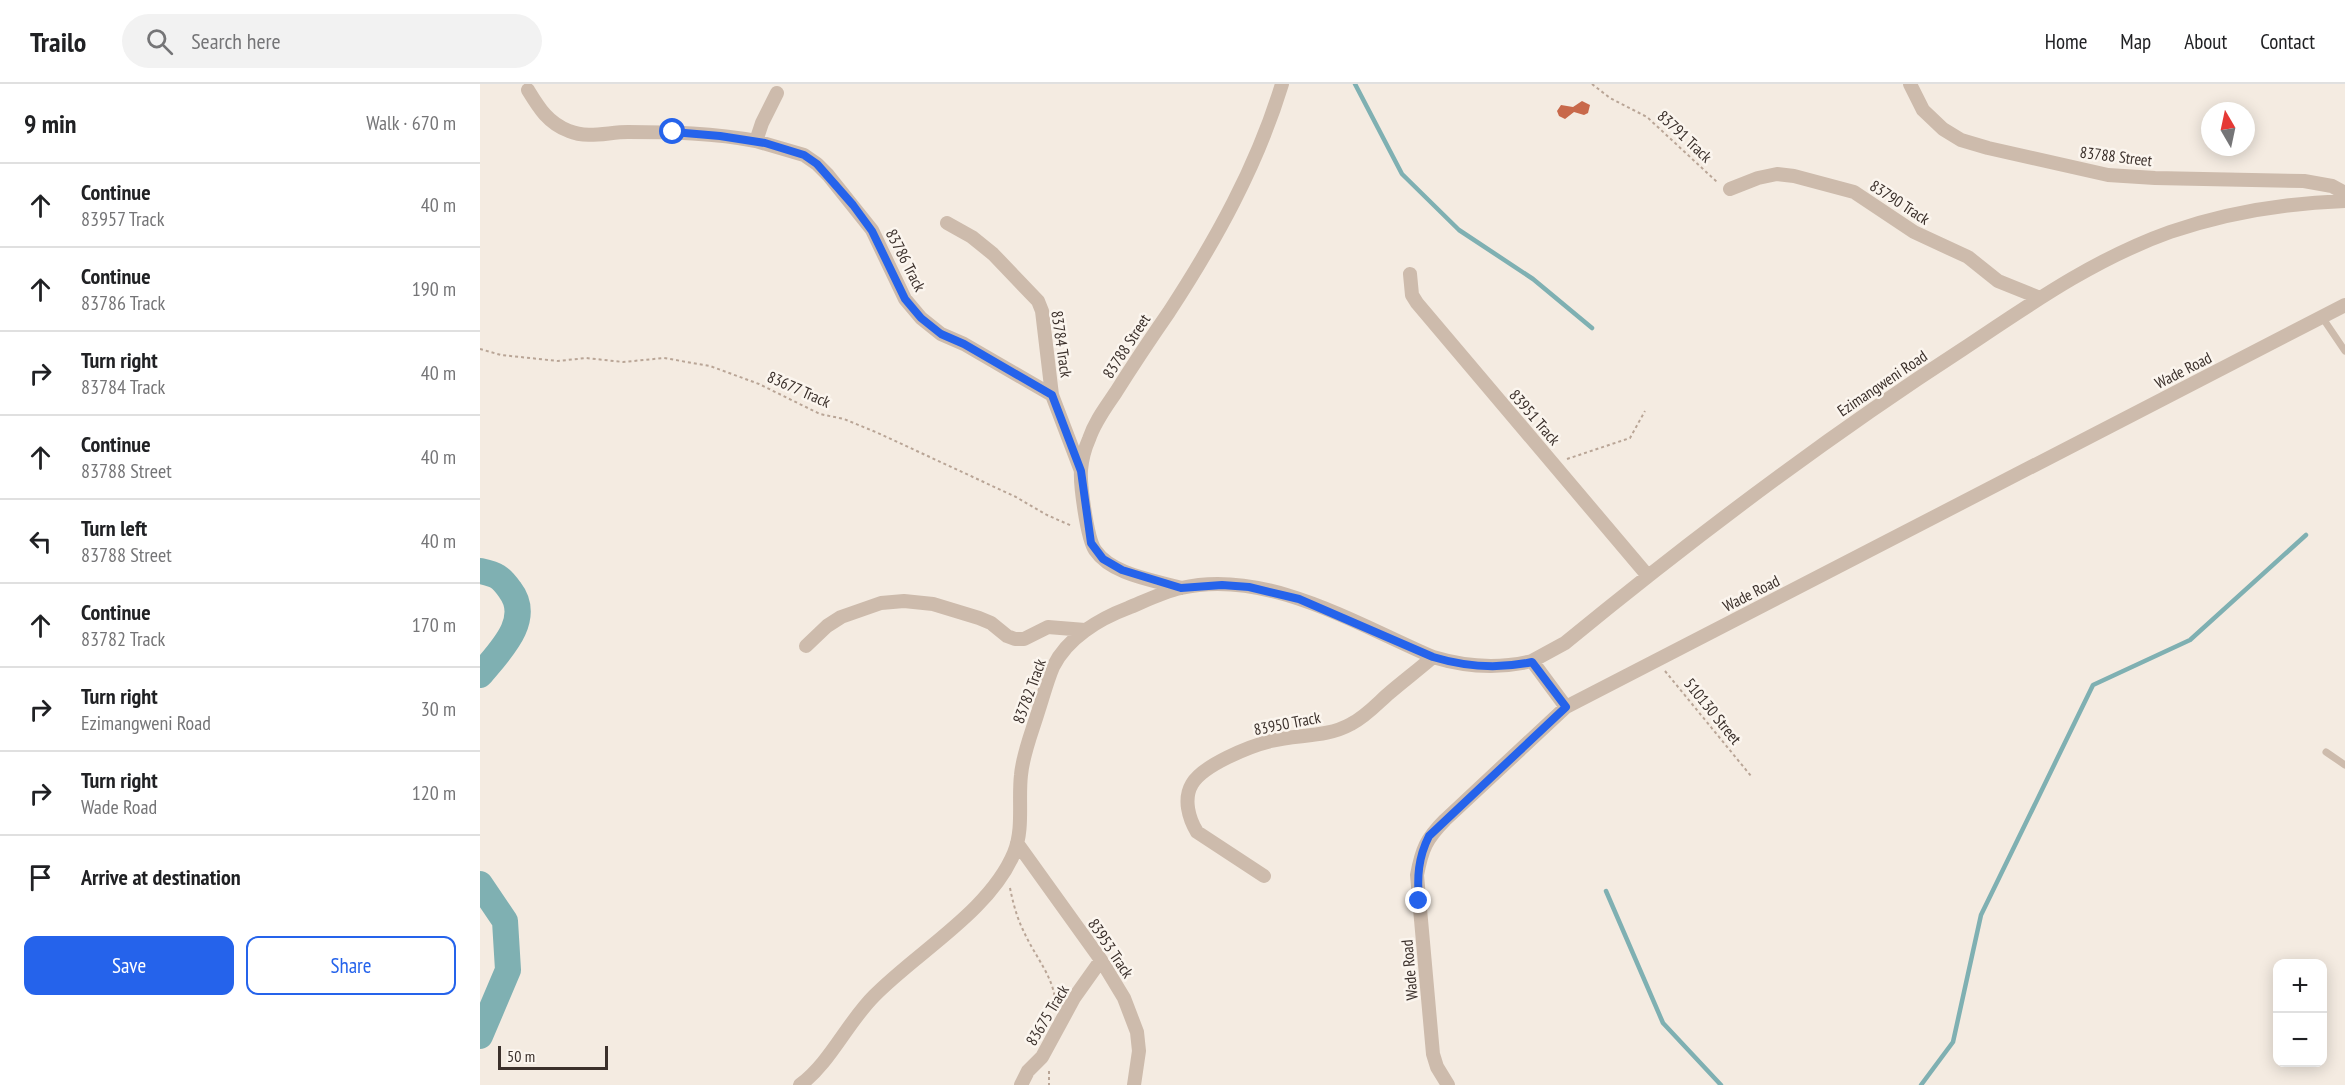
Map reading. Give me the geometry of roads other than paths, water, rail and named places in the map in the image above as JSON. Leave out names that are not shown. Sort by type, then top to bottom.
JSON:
[{"type":"street","name":"83788 Street","points":[[1181,588],[1122,570],[1095,551],[1089,533],[1081,471],[1085,449],[1099,417],[1197,266],[1246,181],[1282,84]]},
{"type":"street","name":"83788 Street","points":[[1910,84],[1923,110],[1943,129],[1961,140],[1988,148],[2108,175],[2304,182],[2332,186],[2345,193]]},
{"type":"street","name":"83786 Track","points":[[528,90],[541,112],[550,120],[560,127],[581,135],[673,132],[756,141],[804,155],[828,175],[872,231],[905,299],[921,318],[941,334],[964,344],[1052,395]]},
{"type":"street","points":[[756,141],[777,93]]},
{"type":"street","name":"83790 Track","points":[[1730,189],[1758,178],[1777,174],[1794,176],[1854,192],[1914,232],[1968,257],[1998,281],[2040,298]]},
{"type":"street","name":"Ezimangweni Road","points":[[1532,662],[1565,643],[1766,484],[1892,395],[2082,271],[2169,232],[2215,219],[2322,202],[2345,201]]},
{"type":"street","name":"83784 Track","points":[[947,223],[972,237],[993,254],[1038,301],[1042,312],[1052,395],[1081,471]]},
{"type":"street","name":"83951 Track","points":[[1410,274],[1412,295],[1417,303],[1648,576]]},
{"type":"street","name":"Wade Road","points":[[1448,1085],[1437,1067],[1431,1039],[1417,875],[1421,852],[1429,836],[1445,820],[1566,707],[2345,305]]},
{"type":"street","name":"83782 Track","points":[[800,1085],[818,1071],[852,1021],[875,995],[986,896],[1006,867],[1017,843],[1021,775],[1025,752],[1053,668],[1062,653],[1085,630],[1115,613],[1181,588],[1240,586],[1299,599],[1433,657],[1450,662],[1497,667],[1532,662]]},
{"type":"street","points":[[806,646],[827,626],[841,617],[881,603],[904,601],[933,604],[979,618],[991,623],[1007,636],[1016,639],[1024,639],[1048,627],[1085,630]]},
{"type":"street","name":"83950 Track","points":[[1264,876],[1197,832],[1191,823],[1188,811],[1191,784],[1202,773],[1253,746],[1272,740],[1327,733],[1350,725],[1433,657]]},
{"type":"street","points":[[1532,662],[1566,707]]},
{"type":"street","name":"83953 Track","points":[[1017,843],[1101,960],[1124,998],[1137,1032],[1139,1051],[1134,1085]]},
{"type":"street","name":"83675 Track","points":[[1021,1085],[1028,1071],[1042,1057],[1074,998],[1101,960]]},
{"type":"lane","points":[[2322,317],[2345,351]]},
{"type":"lane","points":[[2326,752],[2345,765]]},
{"type":"waterway","points":[[1355,84],[1402,174],[1459,230],[1533,279],[1592,328]]},
{"type":"waterway","points":[[1921,1085],[1953,1042],[1981,915],[2093,685],[2190,640],[2306,535]]},
{"type":"waterway","points":[[480,571],[501,579],[516,601],[518,613],[511,635],[480,675]]},
{"type":"waterway","points":[[480,884],[505,921],[508,970],[480,1036]]},
{"type":"waterway","points":[[1606,891],[1663,1023],[1721,1085]]}]
